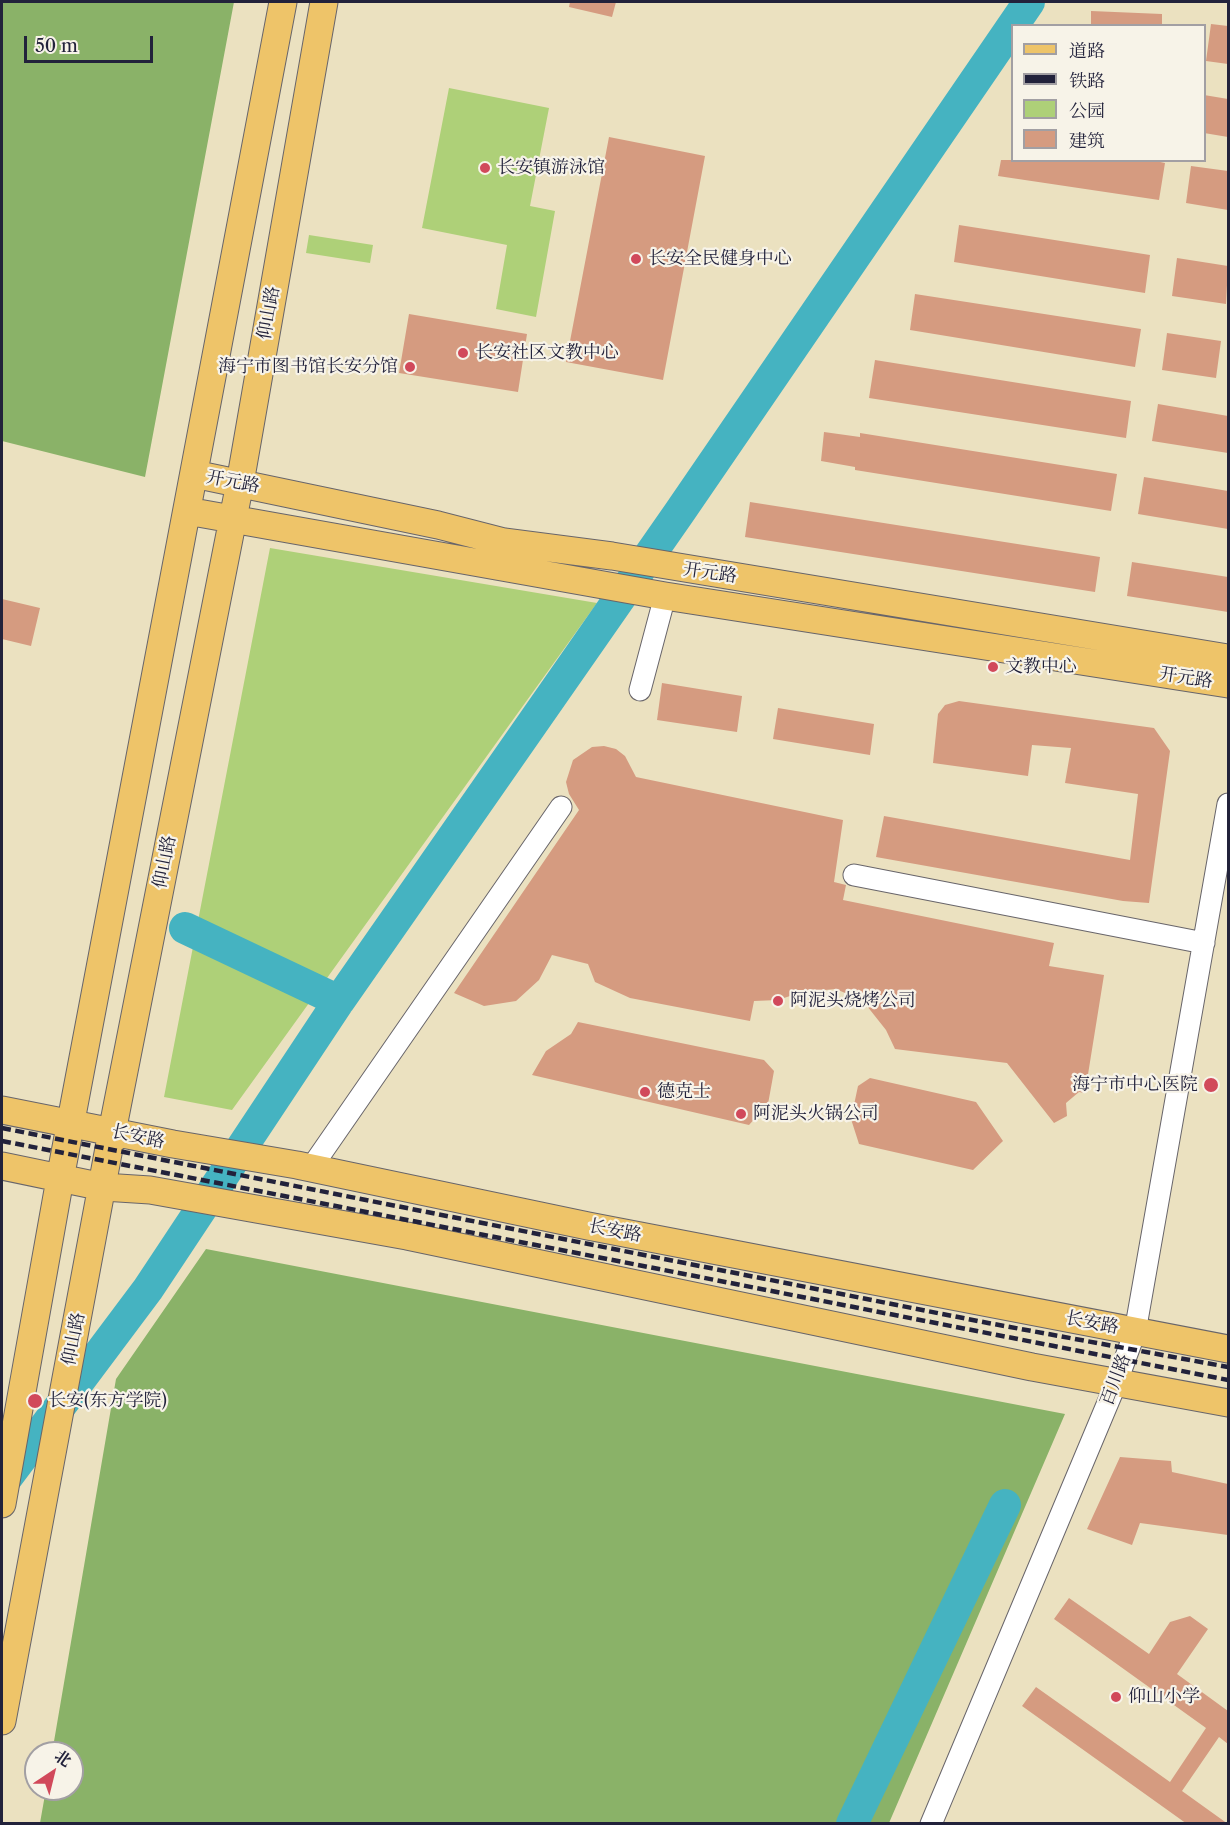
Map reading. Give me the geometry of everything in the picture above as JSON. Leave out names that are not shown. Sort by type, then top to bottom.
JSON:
[{"type":"main road","points":[[2,1504],[60,1179],[283,2]]},
{"type":"main road","name":"仰山路","points":[[2,1721],[112,1132],[240,483],[324,2]]},
{"type":"main road","name":"开元路","points":[[194,474],[438,525],[504,542],[612,556],[1228,658]]},
{"type":"main road","name":"开元路","points":[[187,511],[656,595],[1228,684]]},
{"type":"main road","name":"长安路","points":[[2,1110],[173,1144],[304,1166],[588,1226],[1228,1349]]},
{"type":"main road","points":[[2,1166],[103,1187],[150,1190],[407,1236],[1032,1367],[1228,1403]]},
{"type":"street","points":[[640,690],[656,595]]},
{"type":"street","name":"百川路","points":[[931,1824],[1117,1381],[1135,1332],[1228,804]]},
{"type":"street","points":[[304,1166],[561,807]]},
{"type":"street","points":[[854,875],[1204,943]]},
{"type":"green space","points":[[2,2],[234,2],[145,477],[2,441]]},
{"type":"green space","name":"长安镇游泳馆","points":[[449,88],[549,108],[530,206],[555,211],[536,317],[496,309],[507,245],[422,228]]},
{"type":"green space","points":[[309,235],[373,245],[370,263],[306,253]]},
{"type":"green space","points":[[270,548],[597,603],[232,1110],[164,1097]]},
{"type":"green space","points":[[206,1249],[1065,1414],[889,1823],[40,1823],[44,1801],[84,1801],[84,1741],[54,1741],[116,1379]]},
{"type":"building","points":[[570,2],[616,2],[612,17],[569,7]]},
{"type":"building","points":[[1091,11],[1162,14],[1162,24],[1091,24]]},
{"type":"building","points":[[1211,24],[1228,26],[1228,64],[1206,61]]},
{"type":"building","points":[[1206,95],[1228,99],[1228,137],[1206,133]]},
{"type":"building","name":"长安全民健身中心","points":[[609,137],[705,156],[663,380],[566,362]]},
{"type":"building","points":[[1001,160],[1011,160],[1011,162],[1165,163],[1159,200],[998,176]]},
{"type":"building","points":[[1191,166],[1228,171],[1228,210],[1186,203]]},
{"type":"building","points":[[959,225],[1150,255],[1145,293],[954,262]]},
{"type":"building","points":[[1177,258],[1228,266],[1226,304],[1172,296]]},
{"type":"building","points":[[915,294],[1141,329],[1135,367],[910,330]]},
{"type":"building","name":"长安社区文教中心","points":[[409,314],[527,334],[518,392],[399,373]]},
{"type":"building","points":[[1167,333],[1221,341],[1216,378],[1162,370]]},
{"type":"building","points":[[875,360],[1131,401],[1126,438],[869,398]]},
{"type":"building","points":[[1158,404],[1228,416],[1228,453],[1152,441]]},
{"type":"building","points":[[824,432],[860,437],[860,433],[1117,474],[1111,511],[855,470],[855,467],[821,461]]},
{"type":"building","points":[[1144,477],[1228,491],[1228,529],[1138,514]]},
{"type":"building","points":[[750,502],[1100,557],[1095,592],[745,537]]},
{"type":"building","points":[[1132,562],[1228,577],[1228,612],[1127,596]]},
{"type":"building","points":[[2,599],[40,608],[31,646],[2,639]]},
{"type":"building","points":[[662,683],[742,696],[737,732],[657,720]]},
{"type":"building","points":[[959,701],[1154,728],[1170,751],[1149,903],[1123,901],[876,857],[884,816],[1130,860],[1138,794],[1065,783],[1071,748],[1032,745],[1028,776],[933,763],[938,714],[945,705]]},
{"type":"building","points":[[778,708],[874,724],[870,755],[773,739]]},
{"type":"building","points":[[604,746],[616,749],[625,756],[636,777],[843,820],[834,882],[846,885],[843,900],[1054,943],[1049,966],[1104,975],[1085,1093],[1079,1092],[1066,1103],[1067,1116],[1054,1123],[1007,1063],[895,1049],[886,1030],[863,1001],[836,989],[802,992],[778,1000],[754,1001],[750,1021],[630,998],[595,982],[588,964],[552,955],[539,980],[516,1001],[484,1006],[454,993],[579,810],[569,794],[566,782],[573,760],[592,747]]},
{"type":"building","points":[[578,1022],[764,1060],[774,1071],[768,1104],[749,1125],[532,1075],[546,1051],[571,1034]]},
{"type":"building","points":[[870,1078],[976,1102],[1003,1141],[973,1170],[859,1144],[851,1119],[858,1086]]},
{"type":"building","points":[[1120,1457],[1171,1461],[1172,1472],[1228,1484],[1228,1535],[1140,1523],[1132,1545],[1087,1529]]},
{"type":"building","points":[[1069,1598],[1149,1654],[1170,1622],[1190,1616],[1208,1629],[1177,1674],[1228,1711],[1228,1744],[1219,1737],[1182,1791],[1228,1824],[1187,1824],[1022,1706],[1036,1687],[1170,1782],[1206,1728],[1054,1619]]},
{"type":"waterway","points":[[1014,24],[1029,2]]},
{"type":"waterway","points":[[2,1484],[148,1289],[339,1001],[679,513],[1011,28]]},
{"type":"waterway","points":[[185,928],[339,1001]]},
{"type":"waterway","points":[[852,1824],[1005,1505]]},
{"type":"railway","points":[[2,1128],[988,1323],[1228,1367]]},
{"type":"railway","points":[[2,1141],[1228,1380]]},
{"type":"place","name":"长安镇游泳馆","points":[[485,168]]},
{"type":"place","name":"长安全民健身中心","points":[[636,259]]},
{"type":"place","name":"长安社区文教中心","points":[[463,353]]},
{"type":"place","name":"海宁市图书馆长安分馆","points":[[410,367]]},
{"type":"place","name":"文教中心","points":[[993,667]]},
{"type":"place","name":"阿泥头烧烤公司","points":[[778,1001]]},
{"type":"place","name":"海宁市中心医院","points":[[1211,1085]]},
{"type":"place","name":"德克士","points":[[645,1092]]},
{"type":"place","name":"阿泥头火锅公司","points":[[741,1114]]},
{"type":"place","name":"长安(东方学院)","points":[[35,1401]]},
{"type":"place","name":"仰山小学","points":[[1116,1697]]}]
